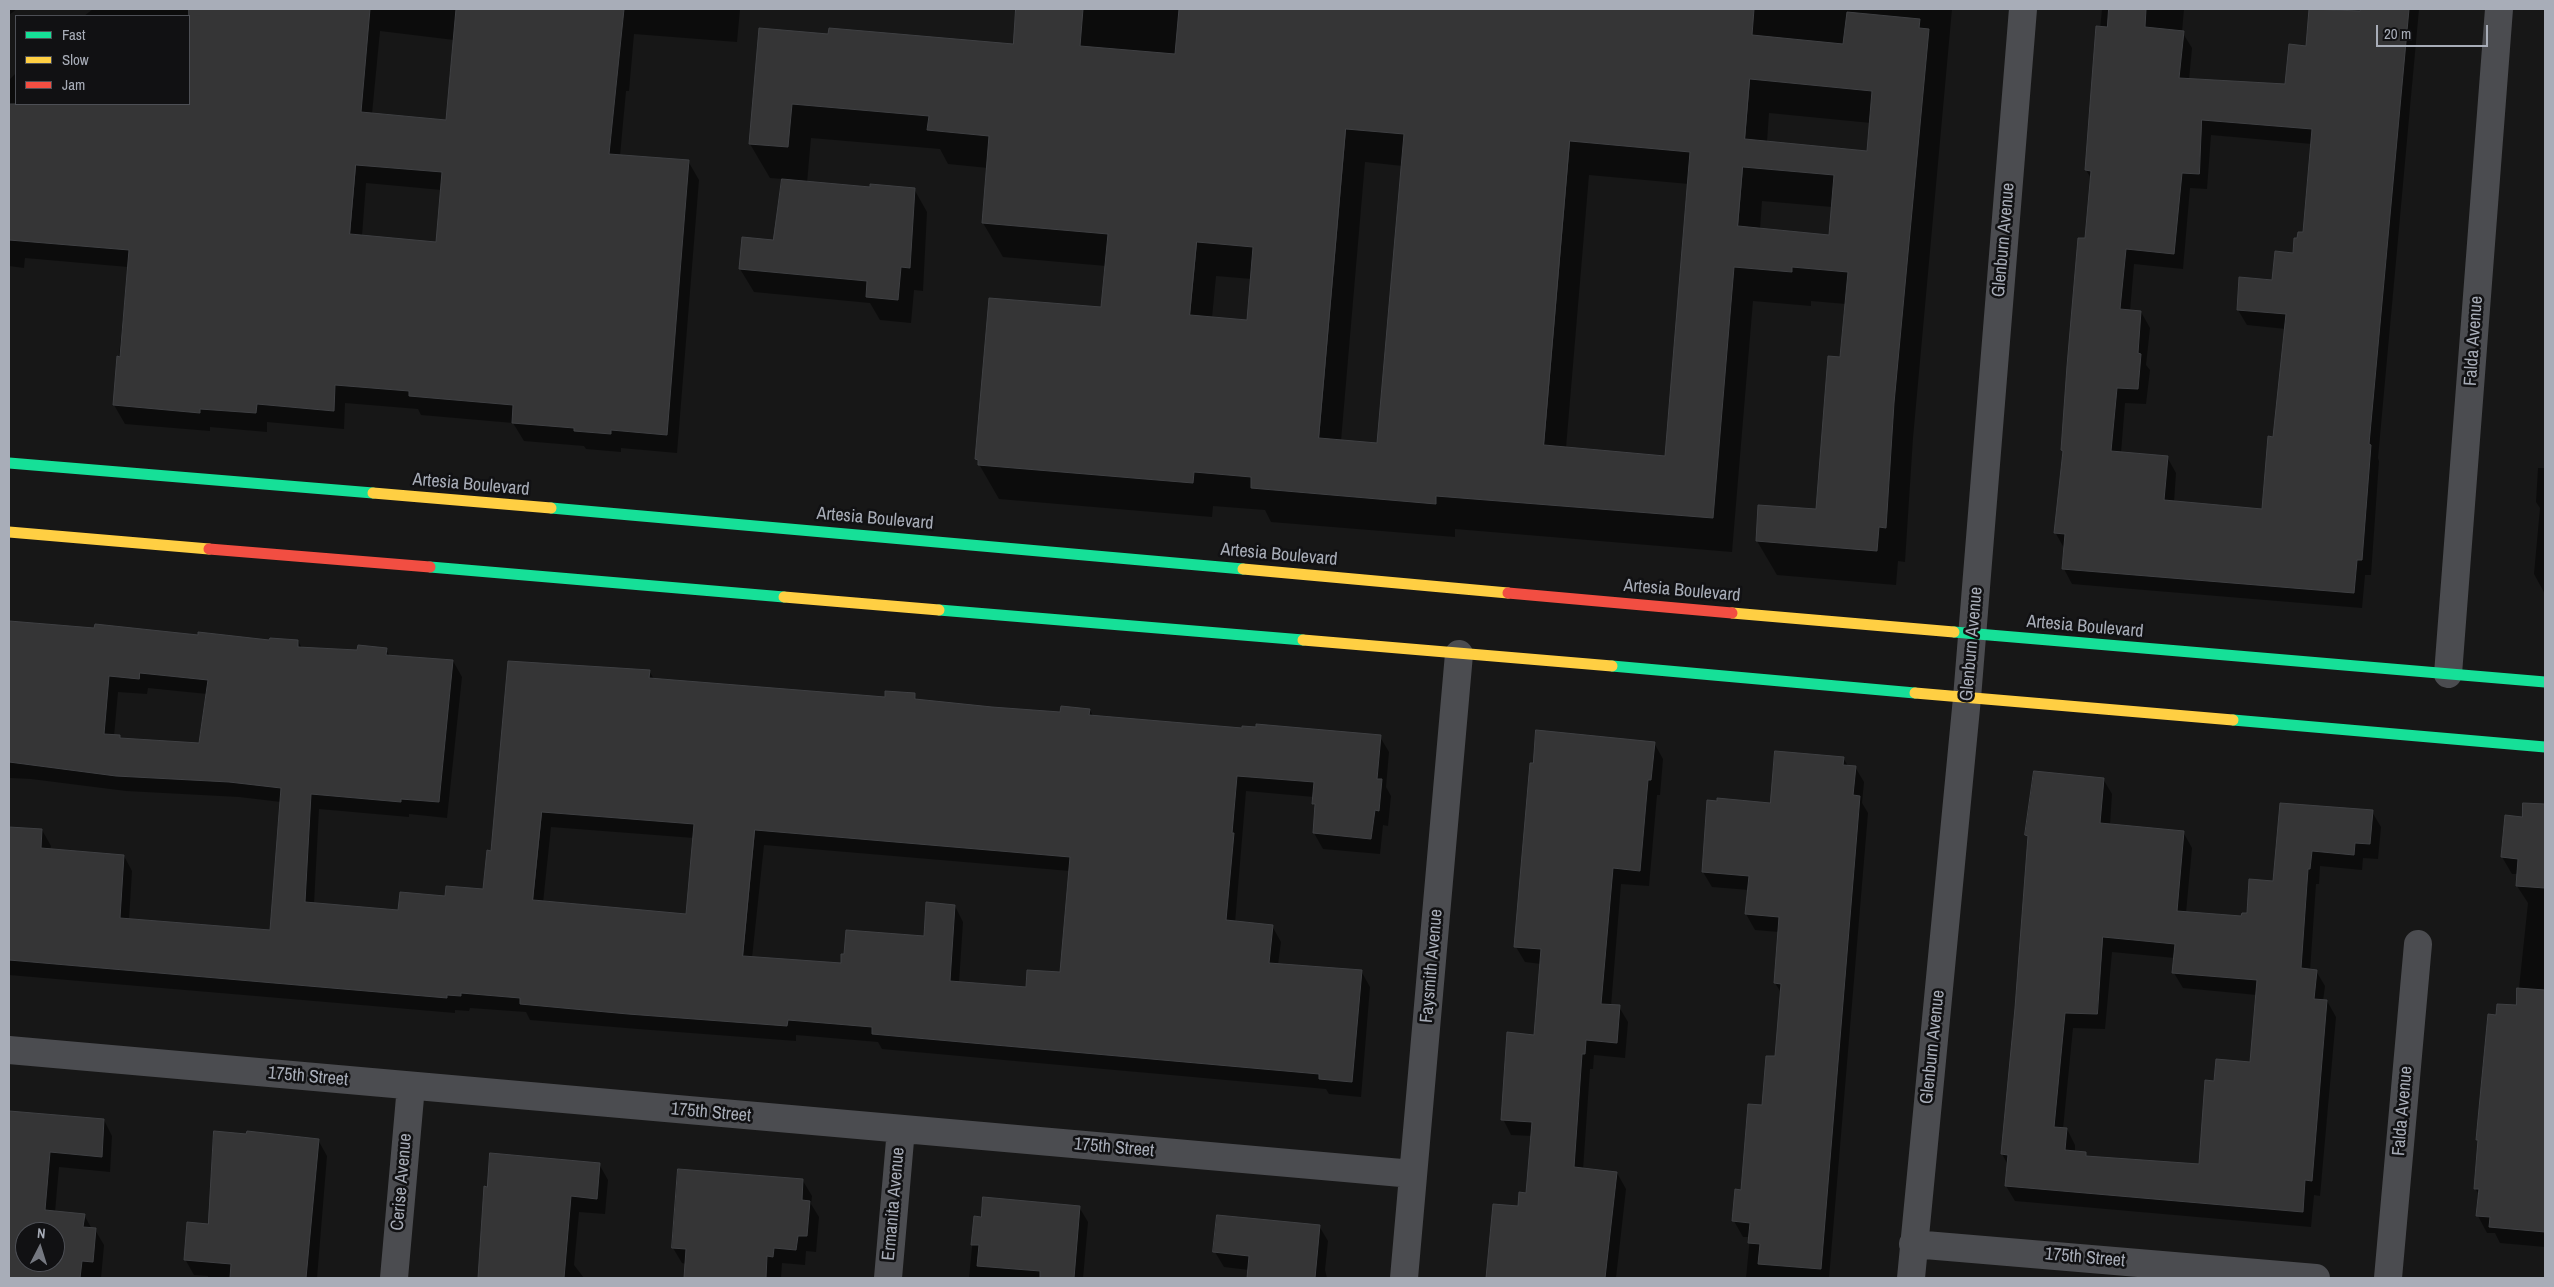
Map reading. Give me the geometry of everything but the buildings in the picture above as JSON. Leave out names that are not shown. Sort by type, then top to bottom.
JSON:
[{"type":"main road","name":"Artesia Boulevard","points":[[9,463],[669,518],[1973,635],[2545,682]]},
{"type":"main road","points":[[9,532],[2545,747]]},
{"type":"street","name":"Glenburn Avenue","points":[[1911,1278],[1973,635],[2023,9]]},
{"type":"street","name":"Falda Avenue","points":[[2448,674],[2499,9]]},
{"type":"street","name":"Faysmith Avenue","points":[[1404,1278],[1459,654]]},
{"type":"street","name":"Falda Avenue","points":[[2388,1278],[2418,944]]},
{"type":"street","name":"175th Street","points":[[9,1050],[1413,1174]]},
{"type":"street","name":"Cerise Avenue","points":[[394,1278],[411,1086]]},
{"type":"street","name":"Ermanita Avenue","points":[[888,1278],[901,1129]]},
{"type":"street","name":"175th Street","points":[[1913,1244],[2316,1278]]},
{"type":"traffic: fast","points":[[9,463],[373,493]]},
{"type":"traffic: fast","points":[[551,508],[1243,569]]},
{"type":"traffic: fast","points":[[430,567],[784,597]]},
{"type":"traffic: fast","points":[[939,610],[1303,640]]},
{"type":"traffic: fast","points":[[1954,632],[2545,682]]},
{"type":"traffic: fast","points":[[1612,666],[1915,693]]},
{"type":"traffic: fast","points":[[2233,720],[2545,747]]},
{"type":"traffic: slow","points":[[373,493],[551,508]]},
{"type":"traffic: slow","points":[[9,532],[209,549]]},
{"type":"traffic: slow","points":[[1243,569],[1508,593]]},
{"type":"traffic: slow","points":[[784,597],[939,610]]},
{"type":"traffic: slow","points":[[1732,613],[1954,632]]},
{"type":"traffic: slow","points":[[1303,640],[1612,666]]},
{"type":"traffic: slow","points":[[1915,693],[2233,720]]},
{"type":"traffic: jam","points":[[209,549],[430,567]]},
{"type":"traffic: jam","points":[[1508,593],[1732,613]]}]
